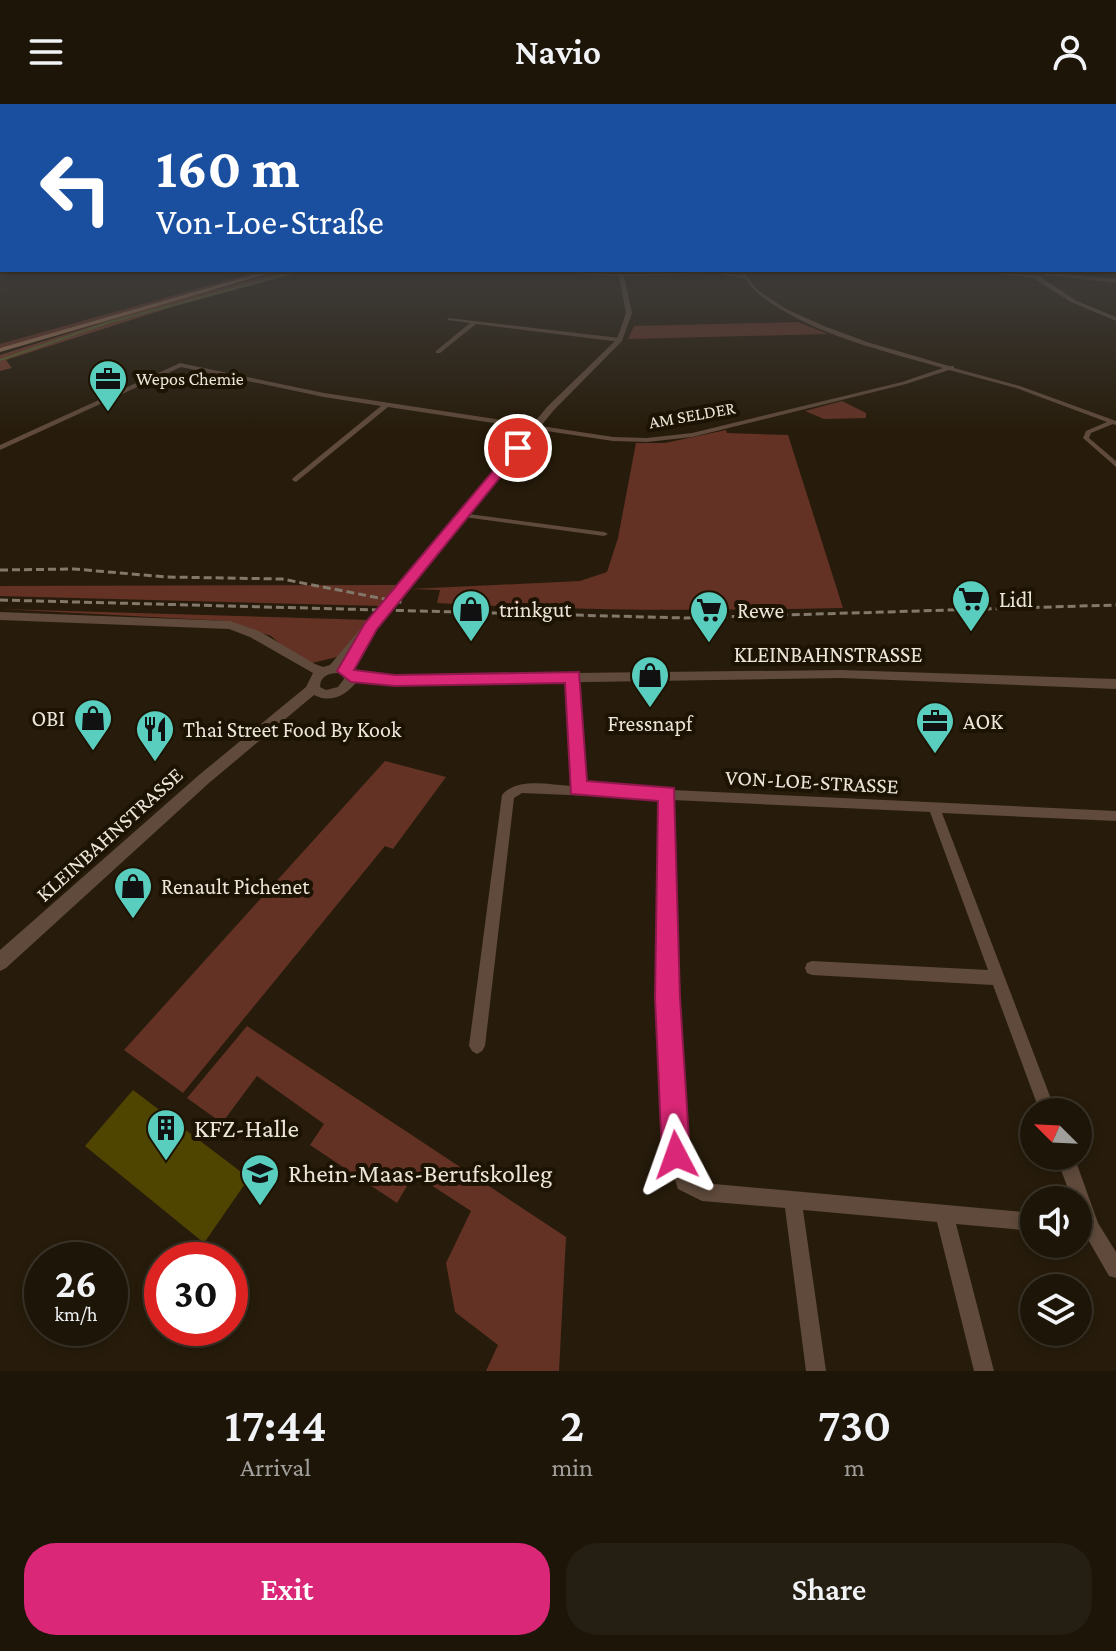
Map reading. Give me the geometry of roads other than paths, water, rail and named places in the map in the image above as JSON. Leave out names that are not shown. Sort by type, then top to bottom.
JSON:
[{"type":"main road","points":[[0,350],[125,314]]},
{"type":"street","points":[[0,616],[221,624],[248,630],[273,646],[291,665],[331,680],[370,627],[535,427],[620,340],[629,321],[628,314]]},
{"type":"street","points":[[793,314],[807,322],[1115,422]]},
{"type":"street","points":[[449,319],[620,340]]},
{"type":"street","points":[[438,352],[475,322]]},
{"type":"street","name":"AM SELDER","points":[[0,448],[180,365],[386,405],[613,439],[678,437],[895,385],[952,367]]},
{"type":"street","points":[[296,480],[386,405]]},
{"type":"street","points":[[1115,422],[1088,432],[1086,438],[1116,465]]},
{"type":"street","points":[[464,515],[604,534]]},
{"type":"street","name":"KLEINBAHNSTRASSE","points":[[0,962],[204,779],[331,680],[841,674],[1116,684]]},
{"type":"street","points":[[573,677],[578,789]]},
{"type":"street","name":"VON-LOE-STRASSE","points":[[477,1046],[508,795],[520,788],[1116,816]]},
{"type":"street","points":[[667,793],[667,998],[676,1155],[684,1183],[702,1192],[1020,1221]]},
{"type":"street","points":[[934,807],[1043,1098]]},
{"type":"street","points":[[812,968],[999,978]]},
{"type":"street","points":[[793,1200],[816,1371]]},
{"type":"street","points":[[944,1214],[984,1371]]},
{"type":"street","points":[[1092,1236],[1116,1269]]},
{"type":"waterway","points":[[0,360],[140,314]]},
{"type":"railway","points":[[0,570],[74,569],[167,577],[282,579],[405,603]]},
{"type":"railway","points":[[0,600],[686,618],[1116,605]]},
{"type":"place","name":"Wepos Chemie","points":[[108,413]]},
{"type":"place","name":"Lidl","points":[[971,633]]},
{"type":"place","name":"trinkgut","points":[[471,643]]},
{"type":"place","name":"Rewe","points":[[709,644]]},
{"type":"place","name":"Fressnapf","points":[[650,709]]},
{"type":"place","name":"OBI","points":[[93,752]]},
{"type":"place","name":"AOK","points":[[935,755]]},
{"type":"place","name":"Thai Street Food By Kook","points":[[155,763]]},
{"type":"place","name":"Renault Pichenet","points":[[133,920]]},
{"type":"place","name":"KFZ-Halle","points":[[166,1162]]},
{"type":"place","name":"Rhein-Maas-Berufskolleg","points":[[260,1207]]}]
